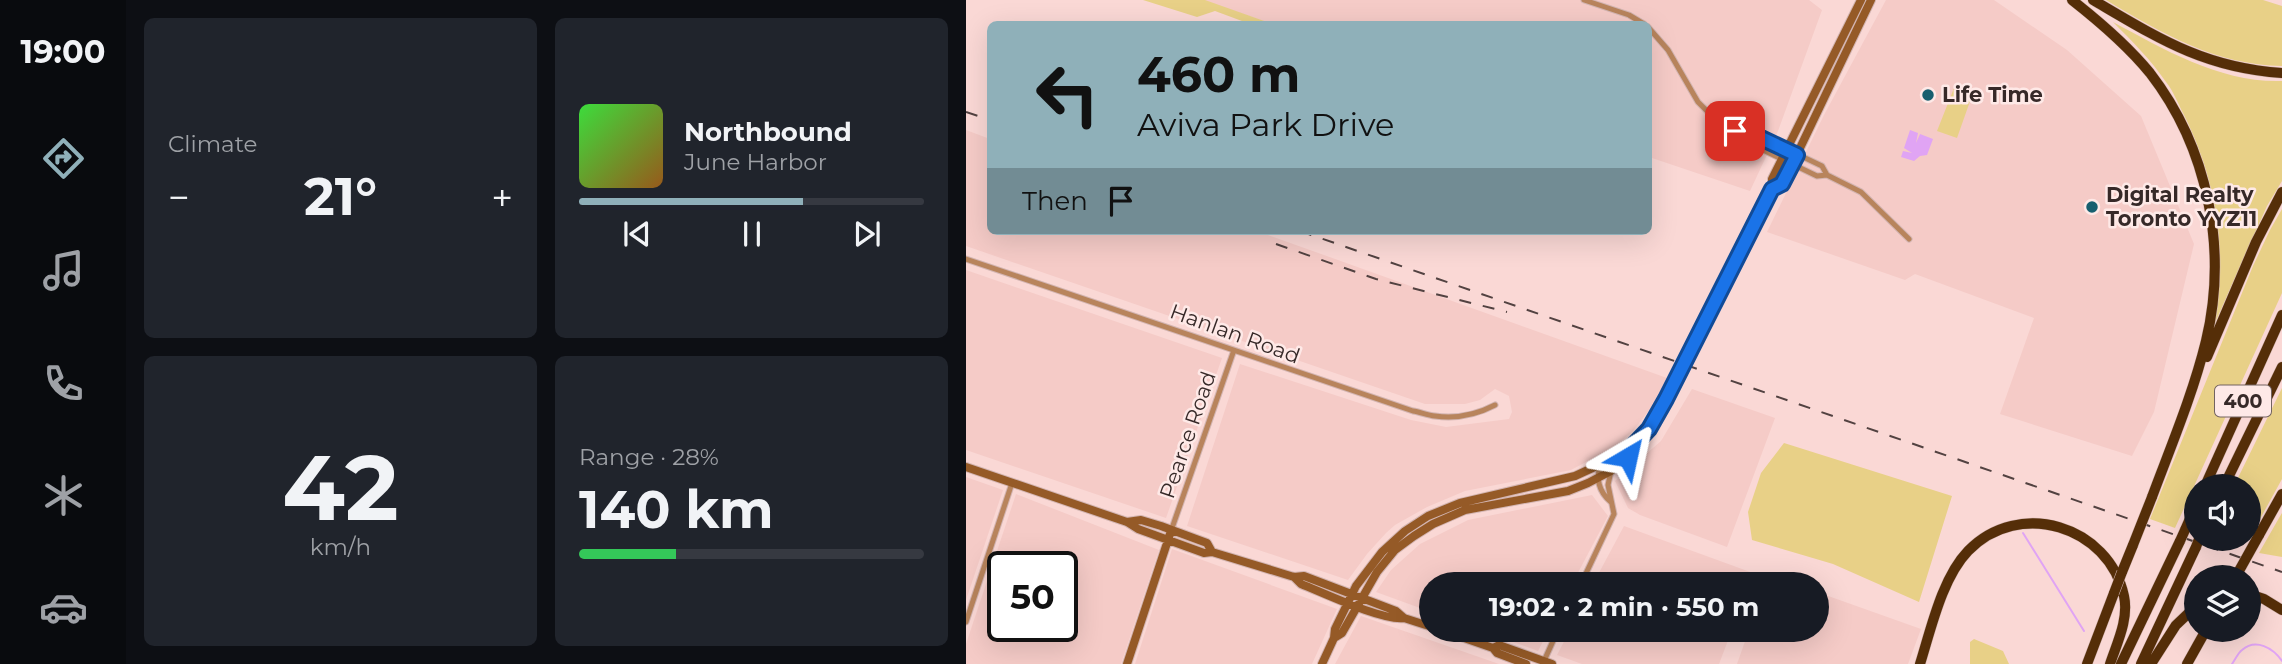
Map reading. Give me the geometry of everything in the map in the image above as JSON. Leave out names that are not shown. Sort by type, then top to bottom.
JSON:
[{"type":"highway","points":[[2072,0],[2128,50],[2157,83],[2183,125],[2206,188],[2212,222],[2214,285],[2207,339],[2190,397]]},
{"type":"highway","points":[[2093,0],[2166,42],[2202,59],[2235,67],[2282,73]]},
{"type":"highway","points":[[2087,664],[2190,397],[2256,242],[2282,192]]},
{"type":"highway","name":"400","points":[[2210,474],[2282,315]]},
{"type":"highway","name":"400","points":[[2230,474],[2282,367]]},
{"type":"highway","points":[[2242,565],[2282,494]]},
{"type":"highway","points":[[1920,664],[1948,579],[1969,549],[1993,533],[2011,526],[2045,524],[2063,527],[2089,541],[2115,569],[2124,598],[2125,616],[2110,664]]},
{"type":"highway","points":[[2121,664],[2184,532]]},
{"type":"highway","points":[[2141,664],[2193,551]]},
{"type":"highway","points":[[2261,597],[2282,610]]},
{"type":"highway","points":[[2151,664],[2176,625],[2184,617]]},
{"type":"highway","points":[[2187,664],[2199,642]]},
{"type":"main road","points":[[1322,664],[1334,638],[1335,629],[1354,600],[1395,550],[1433,524],[1465,510],[1568,491],[1597,479],[1628,457],[1630,449],[1649,429],[1698,337],[1772,189],[1772,179],[1861,0]]},
{"type":"main road","points":[[1772,189],[1782,184],[1871,0]]},
{"type":"main road","points":[[1354,600],[1367,570],[1382,552],[1405,531],[1428,516],[1460,503],[1575,476],[1621,451],[1630,449]]},
{"type":"main road","points":[[966,467],[1127,522],[1138,529],[1204,553],[1212,552],[1294,577],[1301,584],[1396,611],[1404,618],[1419,623]]},
{"type":"main road","points":[[1127,522],[1141,520],[1207,543],[1212,552]]},
{"type":"main road","points":[[1127,664],[1171,531]]},
{"type":"main road","points":[[1474,642],[1526,664]]},
{"type":"main road","points":[[1493,649],[1499,645],[1546,663]]},
{"type":"street","points":[[1584,0],[1629,15],[1638,21]]},
{"type":"street","points":[[1652,33],[1668,50],[1698,102],[1712,116],[1750,138],[1757,147],[1816,176],[1827,175],[1861,192],[1909,239]]},
{"type":"street","points":[[1750,138],[1761,138],[1788,149],[1822,166],[1827,175]]},
{"type":"street","name":"Hanlan Road","points":[[966,258],[1346,390],[1434,416],[1473,415],[1495,405]]},
{"type":"street","name":"Pearce Road","points":[[1171,531],[1234,350]]},
{"type":"street","points":[[1601,464],[1597,479],[1605,497],[1611,502]]},
{"type":"street","points":[[1587,572],[1614,514],[1608,485],[1611,471]]},
{"type":"street","points":[[966,622],[1012,483]]},
{"type":"street","points":[[1546,663],[1554,642]]},
{"type":"shaded area","points":[[1143,0],[1205,0],[1264,21],[1242,21],[1215,11],[1197,17]]},
{"type":"shaded area","points":[[1201,0],[1809,0],[1822,10],[1778,131],[1750,191],[1652,158],[1652,21],[1264,21]]},
{"type":"shaded area","points":[[1886,0],[1994,0],[2067,50],[2141,116],[2194,244],[2154,412],[2132,456],[2000,414],[2034,318],[1915,274],[1905,280],[1767,232],[1824,115]]},
{"type":"shaded area","points":[[2106,0],[2263,0],[2282,6],[2282,66],[2234,60],[2190,45]]},
{"type":"shaded area","points":[[2113,22],[2173,54],[2215,71],[2237,77],[2282,81],[2282,181],[2267,206],[2211,332],[2219,276],[2219,249],[2217,221],[2205,167],[2196,141],[2169,86],[2148,58]]},
{"type":"shaded area","points":[[1956,83],[1974,90],[1957,138],[1937,131]]},
{"type":"shaded area","points":[[966,130],[987,138],[987,235],[1268,235],[1667,378],[1653,405],[1633,431],[1612,448],[1571,470],[1465,491],[1427,507],[1386,533],[1348,580],[1187,526],[1240,364],[1411,420],[1446,427],[1509,419],[1512,412],[1509,396],[1495,389],[1480,400],[1465,404],[1425,404],[966,246]]},
{"type":"shaded area","points":[[1910,130],[1918,133],[1916,143],[1920,134],[1933,139],[1927,155],[1914,161],[1901,157],[1903,151],[1912,153],[1904,148]]},
{"type":"shaded area","points":[[2282,209],[2282,293],[2200,474],[2184,474],[2184,508],[2175,528],[2150,519],[2253,266]]},
{"type":"shaded area","points":[[966,270],[1222,358],[1166,518],[966,450]]},
{"type":"shaded area","points":[[2282,388],[2282,479],[2261,517],[2261,474],[2240,474]]},
{"type":"shaded area","points":[[1692,389],[1775,418],[1727,547],[1640,515],[1628,508],[1615,481],[1661,441]]},
{"type":"shaded area","points":[[1784,443],[1952,496],[1919,602],[1833,564],[1752,540],[1748,512],[1761,473]]},
{"type":"shaded area","points":[[966,477],[1003,490],[966,600]]},
{"type":"shaded area","points":[[1016,494],[1159,550],[1121,664],[966,664],[966,644],[987,581],[987,642],[1078,642],[1078,551],[997,551]]},
{"type":"shaded area","points":[[1592,495],[1608,516],[1578,572],[1419,572],[1419,608],[1376,592],[1391,570],[1420,544],[1468,520]]},
{"type":"shaded area","points":[[2282,513],[2282,557],[2259,553],[2261,551]]},
{"type":"shaded area","points":[[1624,526],[1750,572],[1599,572]]},
{"type":"shaded area","points":[[1172,549],[1337,609],[1312,664],[1135,664]]},
{"type":"shaded area","points":[[1829,596],[1921,629],[1908,664],[1737,664],[1745,642],[1829,642]]},
{"type":"shaded area","points":[[1361,616],[1419,636],[1419,642],[1436,642],[1499,664],[1335,664]]},
{"type":"shaded area","points":[[1974,639],[2003,651],[2009,664],[1970,664],[1970,642]]},
{"type":"shaded area","points":[[1514,642],[1543,642],[1538,651]]},
{"type":"shaded area","points":[[1564,642],[1727,642],[1719,664],[1582,664],[1557,655]]},
{"type":"waterway","points":[[2023,533],[2084,631]]},
{"type":"waterway","points":[[2232,664],[2241,651],[2253,645],[2264,646],[2282,661]]},
{"type":"railway","points":[[966,112],[987,119]]},
{"type":"railway","points":[[1312,235],[2282,572]]},
{"type":"railway","points":[[1276,244],[1376,279],[1507,312]]},
{"type":"place","name":"Life Time","points":[[1928,95]]},
{"type":"place","name":"Digital Realty Toronto YYZ11","points":[[2092,207]]},
{"type":"route","points":[[1628,457],[1630,449],[1649,429],[1666,399],[1772,189],[1782,184],[1797,155],[1761,138],[1750,138],[1735,131]]}]
